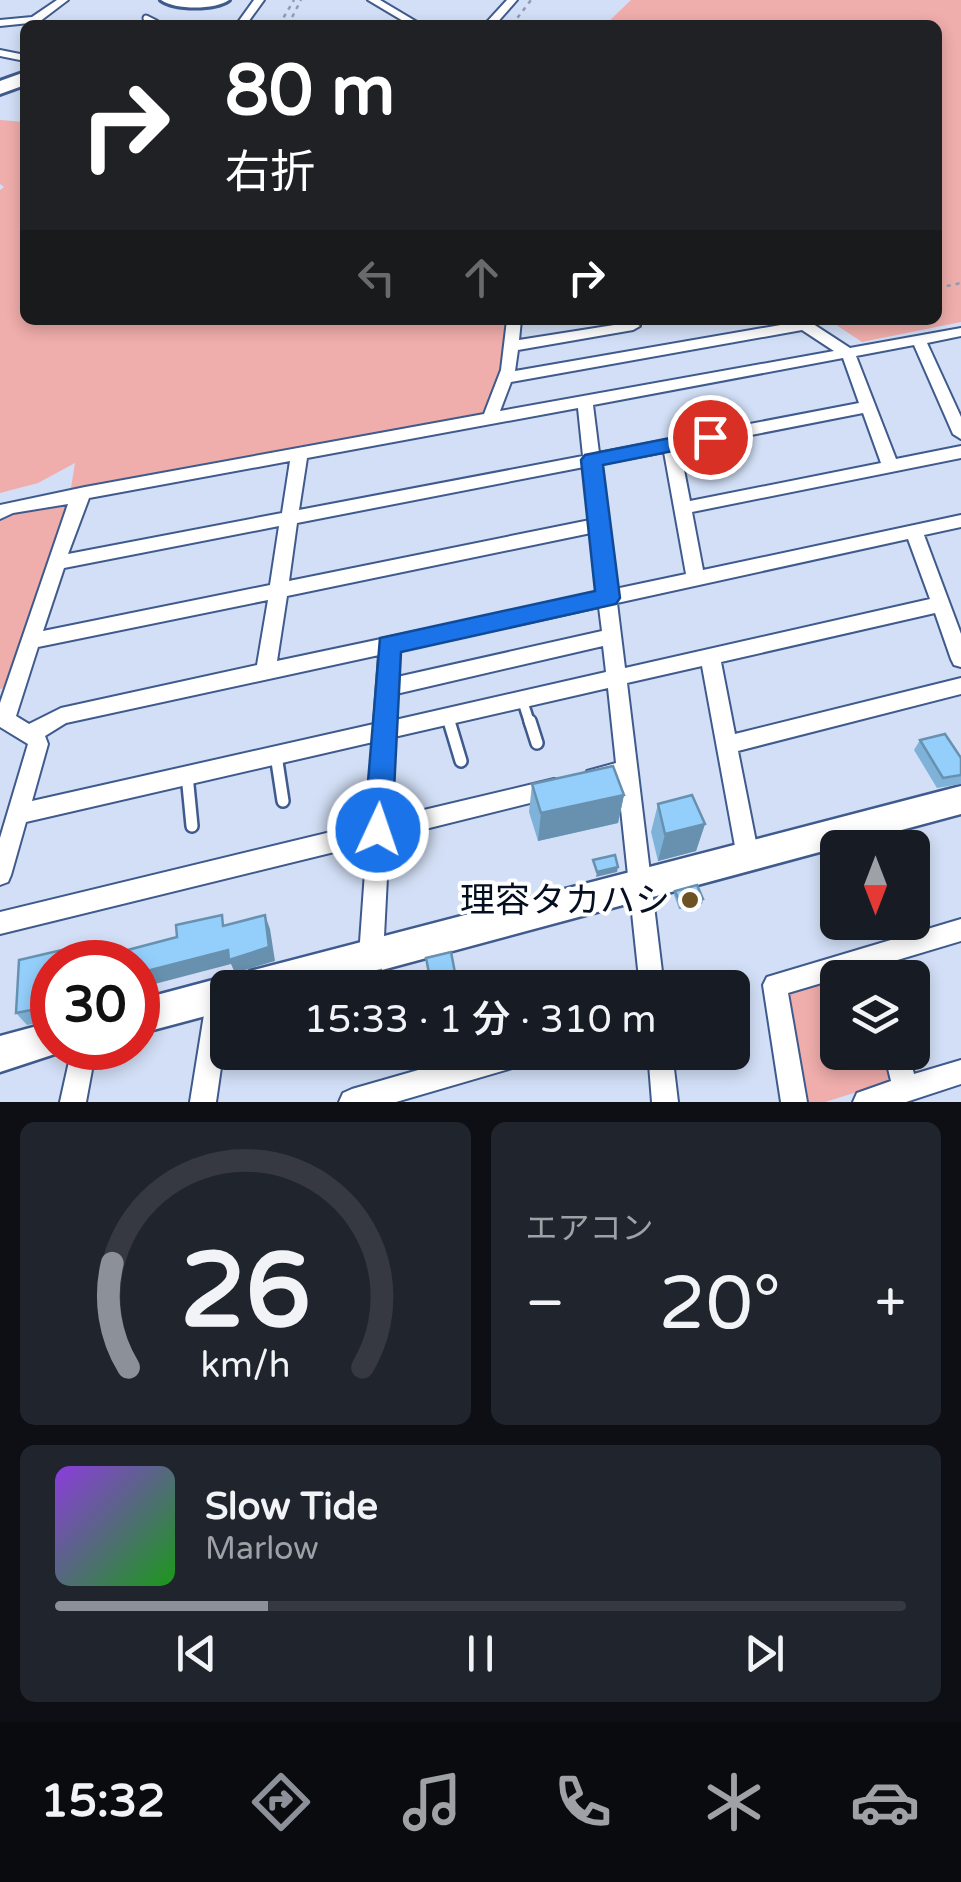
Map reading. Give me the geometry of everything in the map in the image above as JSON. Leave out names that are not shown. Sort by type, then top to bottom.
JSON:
[{"type":"highway","points":[[170,0],[220,0]]},
{"type":"highway","points":[[158,20],[178,14],[190,0]]},
{"type":"street","points":[[35,20],[63,0]]},
{"type":"street","points":[[374,0],[408,20]]},
{"type":"street","points":[[494,20],[512,0]]},
{"type":"street","points":[[490,418],[505,378],[514,325]]},
{"type":"street","points":[[513,346],[619,325]]},
{"type":"street","points":[[631,325],[662,350]]},
{"type":"street","points":[[505,378],[791,325]]},
{"type":"street","points":[[804,325],[848,353],[890,466]]},
{"type":"street","points":[[0,513],[9,508],[961,332]]},
{"type":"street","points":[[919,340],[961,434]]},
{"type":"street","points":[[943,393],[961,389]]},
{"type":"street","points":[[586,401],[650,970]]},
{"type":"street","points":[[57,563],[868,407]]},
{"type":"street","points":[[671,445],[696,578]]},
{"type":"street","points":[[684,508],[961,452]]},
{"type":"street","points":[[266,672],[299,454]]},
{"type":"street","points":[[0,876],[38,744],[10,724],[6,714],[79,496]]},
{"type":"street","points":[[29,735],[61,716],[961,521]]},
{"type":"street","points":[[31,641],[599,525]]},
{"type":"street","points":[[914,531],[961,660]]},
{"type":"street","points":[[18,814],[941,604]]},
{"type":"street","points":[[386,688],[612,636]]},
{"type":"street","points":[[370,956],[389,645]]},
{"type":"street","points":[[710,656],[748,856]]},
{"type":"street","points":[[727,745],[961,686]]},
{"type":"street","points":[[0,923],[628,770]]},
{"type":"street","points":[[316,970],[961,800]]},
{"type":"street","points":[[890,960],[961,930]]},
{"type":"street","points":[[794,1102],[775,985],[820,977]]},
{"type":"street","points":[[160,1011],[210,998]]},
{"type":"street","points":[[0,1054],[30,1045]]},
{"type":"street","points":[[73,1102],[80,1070]]},
{"type":"street","points":[[204,1102],[212,1070]]},
{"type":"street","points":[[352,1102],[463,1070]]},
{"type":"street","points":[[662,1070],[665,1102]]},
{"type":"street","points":[[901,1070],[906,1089]]},
{"type":"street","points":[[866,1102],[961,1072]]},
{"type":"lane","points":[[522,699],[537,743]]},
{"type":"lane","points":[[448,716],[461,760]]},
{"type":"lane","points":[[276,755],[283,802]]},
{"type":"lane","points":[[187,776],[192,826]]},
{"type":"path","points":[[516,20],[532,0]]},
{"type":"shaded area","points":[[631,0],[961,0],[961,322],[862,342],[836,325],[942,325],[942,20],[610,20]]},
{"type":"shaded area","points":[[0,120],[20,122],[20,325],[506,325],[505,356],[484,413],[71,488],[75,463],[38,483],[0,493],[0,190],[4,187],[0,184]]},
{"type":"shaded area","points":[[61,504],[67,508],[4,688],[0,689],[0,520],[11,514]]},
{"type":"shaded area","points":[[820,974],[820,1070],[887,1070],[889,1082],[825,1102],[807,1102],[802,1097],[786,982]]},
{"type":"building","points":[[945,734],[961,758],[961,775],[943,778],[920,740]]},
{"type":"building","points":[[613,766],[624,795],[541,813],[532,784]]},
{"type":"building","points":[[692,795],[705,824],[665,834],[658,804]]},
{"type":"building","points":[[615,855],[618,867],[597,872],[593,860]]},
{"type":"building","points":[[697,885],[703,899],[681,905],[675,891]]},
{"type":"building","points":[[222,915],[223,926],[265,915],[269,947],[229,960],[228,950],[160,968],[160,941],[177,937],[176,925]]},
{"type":"building","points":[[451,952],[454,970],[428,970],[426,958]]},
{"type":"building","points":[[30,957],[30,1010],[16,1013],[19,960]]},
{"type":"place","name":"理容タカハシ","points":[[690,900]]},
{"type":"route","points":[[378,830],[389,645],[608,598],[592,460],[710,437]]}]
